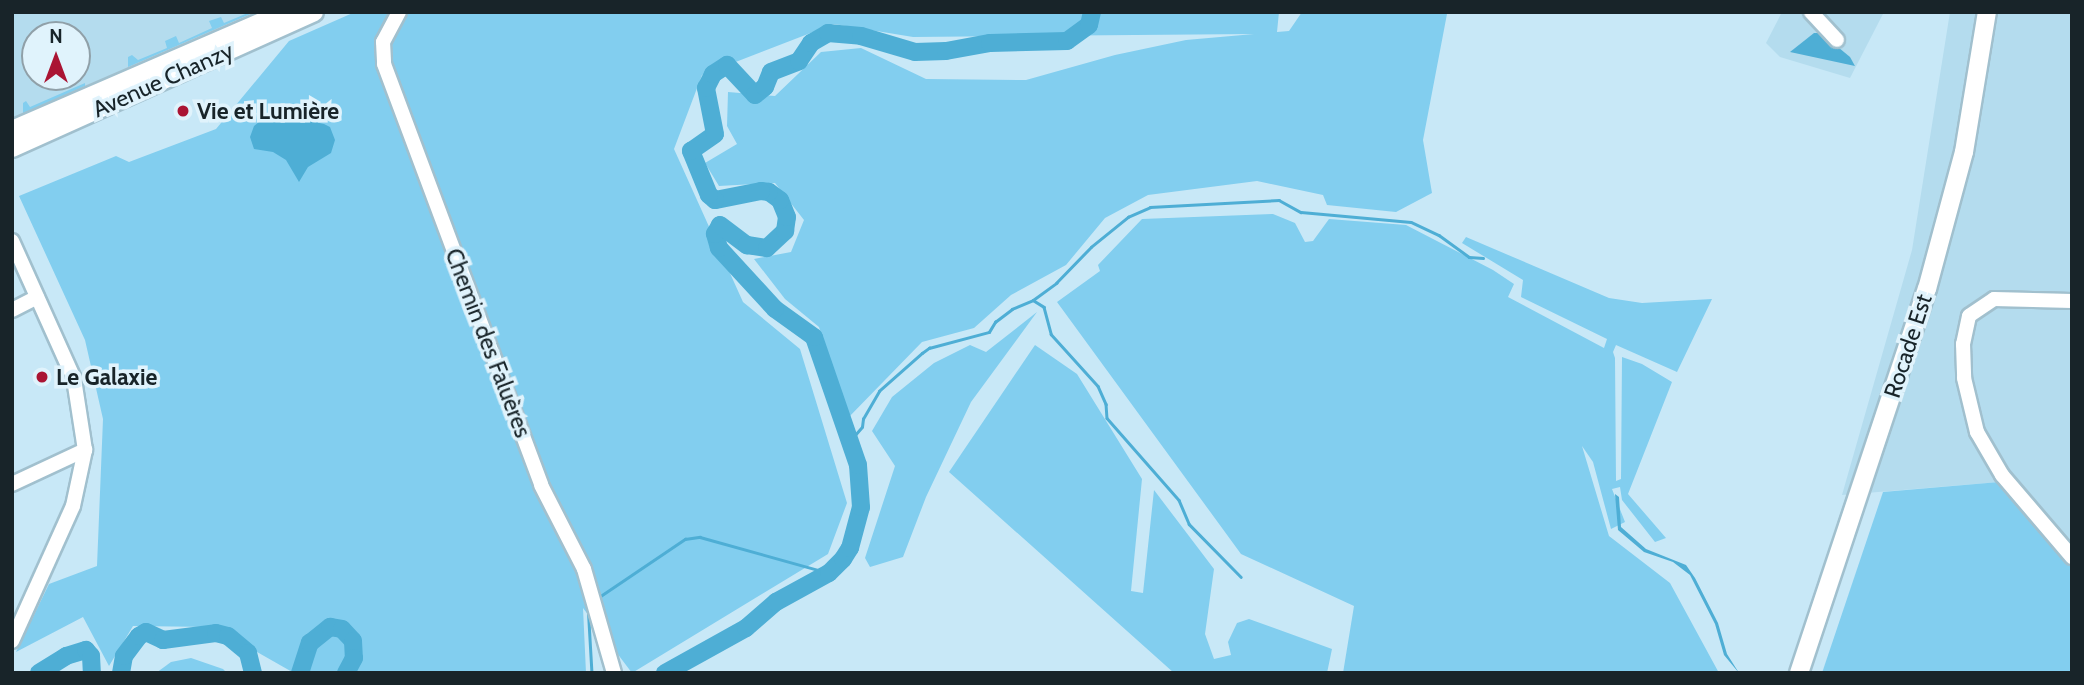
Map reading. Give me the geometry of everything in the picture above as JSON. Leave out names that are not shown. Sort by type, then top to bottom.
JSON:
[{"type":"main road","name":"Avenue Chanzy","points":[[12,130],[285,12]]},
{"type":"main road","name":"Avenue Chanzy","points":[[12,148],[314,12]]},
{"type":"main road","name":"Rocade Est","points":[[1799,673],[1927,289],[1964,152],[1987,12]]},
{"type":"street","name":"Chemin des Faluères","points":[[399,12],[383,42],[384,64],[541,485],[584,569],[614,673]]},
{"type":"street","points":[[1811,12],[1837,40]]},
{"type":"street","points":[[12,241],[74,379],[85,450],[73,506],[12,640]]},
{"type":"street","points":[[12,249],[22,266]]},
{"type":"street","points":[[12,310],[37,297]]},
{"type":"street","points":[[2072,301],[1994,299],[1969,316],[1963,344],[1964,378],[1977,432],[2003,475],[2072,557]]},
{"type":"street","points":[[12,484],[85,450]]},
{"type":"shaded area","points":[[12,12],[255,12],[91,85],[91,21],[21,21],[21,91],[77,91],[12,120]]},
{"type":"shaded area","points":[[255,12],[128,67],[128,57],[132,55],[138,60],[167,48],[165,41],[176,36],[179,43],[212,28],[209,21],[221,17],[224,23]]},
{"type":"shaded area","points":[[355,12],[1279,12],[1277,32],[1289,31],[1302,12],[1447,14],[1423,140],[1432,193],[1396,212],[1327,205],[1323,195],[1257,181],[1148,195],[1105,218],[1066,265],[1011,295],[974,328],[922,342],[847,419],[819,327],[785,299],[754,259],[791,252],[804,220],[775,183],[719,186],[705,163],[737,144],[727,126],[728,92],[775,96],[821,52],[861,48],[926,79],[1026,80],[1115,55],[1186,40],[1254,34],[913,37],[834,24],[702,75],[674,149],[743,302],[800,349],[847,503],[828,554],[632,673],[583,608],[586,673],[294,673],[213,627],[133,626],[109,666],[83,617],[16,652],[49,584],[97,566],[103,419],[85,340],[19,196],[116,156],[129,162],[216,129],[289,41]]},
{"type":"shaded area","points":[[1782,12],[1884,12],[1850,78],[1780,57],[1766,43]]},
{"type":"shaded area","points":[[1950,12],[2072,12],[2072,565],[1999,482],[1842,495],[1912,250]]},
{"type":"shaded area","points":[[1814,33],[1821,33],[1850,57],[1855,66],[1790,52]]},
{"type":"shaded area","points":[[67,91],[74,91],[23,114],[23,103],[26,101],[30,107]]},
{"type":"shaded area","points":[[292,117],[330,127],[335,140],[331,153],[308,167],[299,182],[286,160],[273,152],[254,149],[250,137],[254,126],[259,122]]},
{"type":"shaded area","points":[[1273,214],[1295,223],[1305,242],[1313,241],[1329,219],[1406,225],[1493,270],[1514,284],[1508,297],[1604,348],[1607,339],[1521,297],[1523,280],[1462,243],[1466,237],[1609,298],[1642,303],[1712,299],[1677,372],[1616,345],[1613,352],[1616,481],[1621,479],[1622,357],[1642,364],[1672,382],[1628,494],[1666,538],[1655,542],[1622,500],[1620,487],[1612,489],[1625,522],[1611,529],[1593,462],[1582,446],[1609,536],[1670,583],[1719,673],[1343,673],[1354,606],[1241,554],[1057,302],[1100,271],[1098,265],[1142,219]]},
{"type":"shaded area","points":[[1037,312],[971,402],[926,497],[903,557],[870,567],[865,558],[895,466],[872,431],[892,397],[934,363],[970,345],[986,352]]},
{"type":"shaded area","points":[[1035,345],[1077,374],[1142,479],[1131,591],[1143,593],[1154,490],[1214,569],[1205,634],[1214,659],[1231,655],[1228,642],[1237,623],[1249,619],[1332,649],[1327,673],[1174,673],[949,472]]},
{"type":"shaded area","points":[[1999,482],[2072,565],[2072,673],[1822,673],[1883,492]]},
{"type":"shaded area","points":[[1615,494],[1619,497],[1621,527],[1646,549],[1686,565],[1718,623],[1727,654],[1739,673],[1724,655],[1715,624],[1690,575],[1673,562],[1644,552],[1618,530]]},
{"type":"shaded area","points":[[191,658],[223,669],[227,673],[156,673],[171,662]]},
{"type":"waterway","points":[[665,673],[746,628],[776,602],[829,573],[850,548],[861,507],[858,465],[814,337],[775,309],[719,248],[715,234],[720,225],[747,245],[767,248],[785,231],[787,217],[780,200],[769,192],[761,191],[715,200],[709,195],[691,151],[715,134],[706,88],[713,74],[727,65],[755,95],[765,87],[771,72],[799,61],[811,43],[828,33],[861,36],[915,52],[946,51],[990,43],[1067,41],[1089,25],[1092,12]]},
{"type":"waterway","points":[[848,443],[862,427],[863,419],[879,391],[922,353],[929,348],[989,332],[995,322],[1012,309],[1033,300],[1056,283],[1091,247],[1128,217],[1150,207],[1279,200],[1301,212],[1411,222],[1439,235],[1469,257],[1483,258]]},
{"type":"waterway","points":[[1033,300],[1044,307],[1051,334],[1098,386],[1106,404],[1107,418],[1179,500],[1189,524],[1241,577]]},
{"type":"waterway","points":[[599,597],[685,539],[700,537],[829,573]]},
{"type":"waterway","points":[[588,604],[592,673]]},
{"type":"waterway","points":[[300,673],[310,643],[330,627],[342,629],[353,641],[354,658],[346,673]]},
{"type":"waterway","points":[[121,673],[124,656],[139,636],[146,632],[163,640],[216,633],[228,636],[248,653],[253,673]]},
{"type":"waterway","points":[[39,673],[66,656],[86,650],[91,656],[92,673]]},
{"type":"place","name":"Vie et Lumière","points":[[183,111]]},
{"type":"place","name":"Le Galaxie","points":[[42,377]]}]
